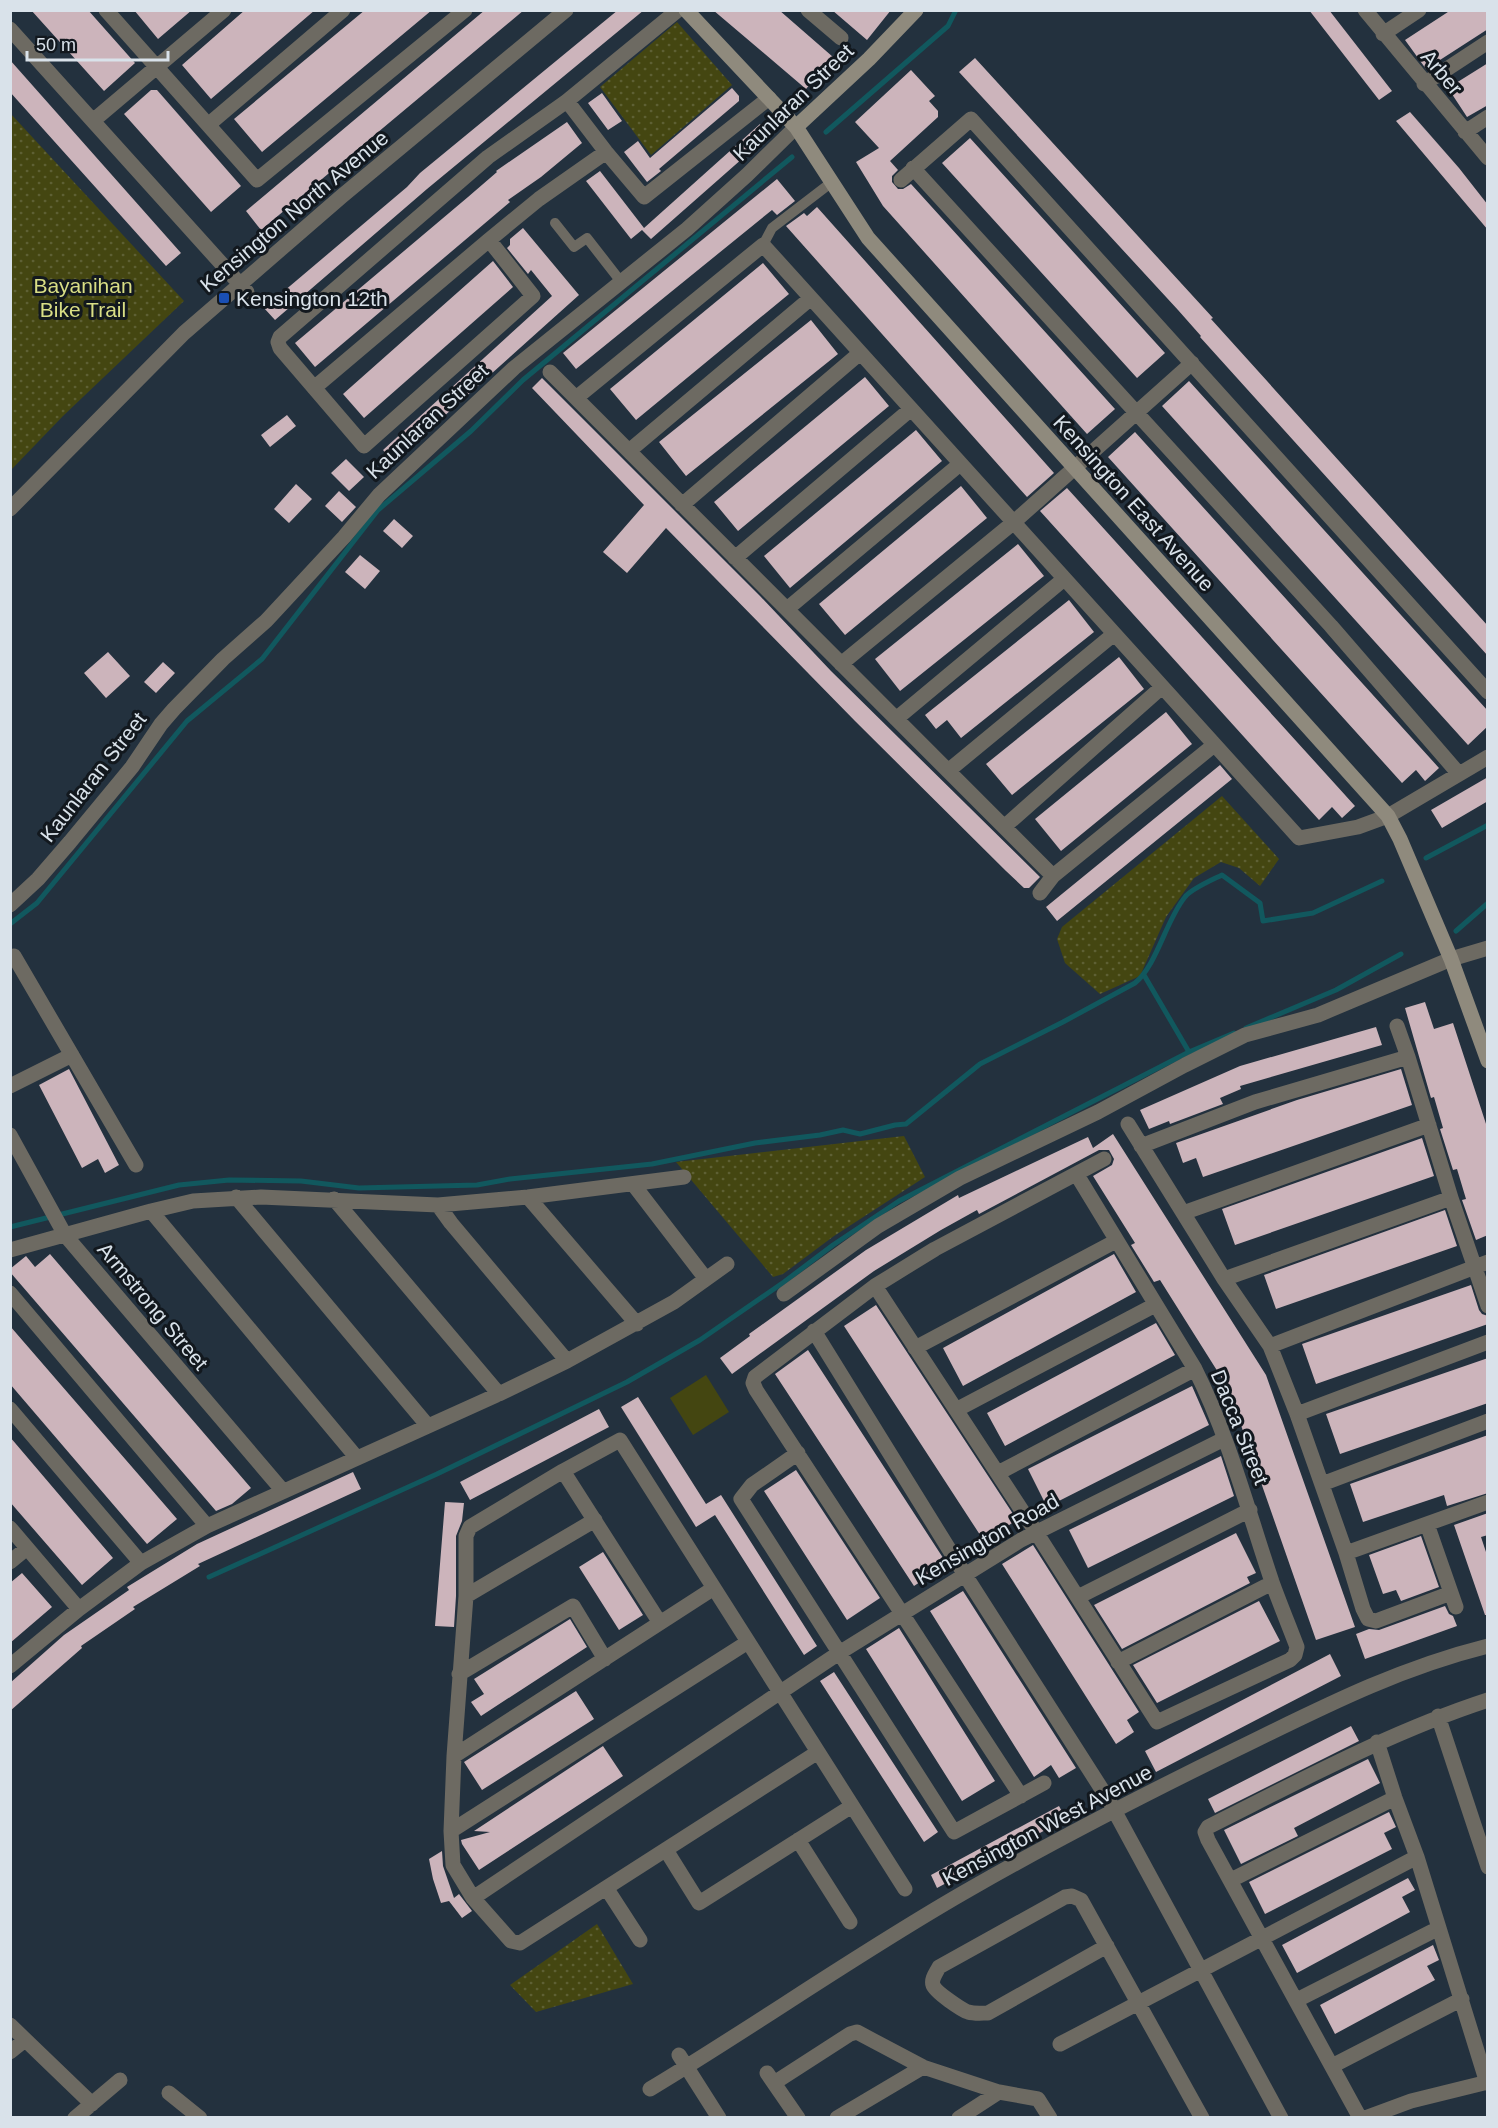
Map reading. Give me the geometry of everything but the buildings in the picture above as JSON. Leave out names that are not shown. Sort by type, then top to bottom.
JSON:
[{"type":"street","points":[[106,10],[257,180],[465,10]]},
{"type":"street","points":[[94,120],[224,10]]},
{"type":"street","points":[[208,124],[343,10]]},
{"type":"street","name":"Kensington North Avenue","points":[[10,509],[184,333],[243,288],[566,10]]},
{"type":"street","points":[[489,240],[533,296],[364,446],[280,348],[278,342],[280,337],[488,157],[567,101],[678,10]]},
{"type":"street","name":"Kensington East Avenue","points":[[686,10],[800,132],[868,238],[1388,816],[1451,959],[1488,1061]]},
{"type":"street","points":[[808,10],[841,38]]},
{"type":"street","name":"Kaunlaran Street","points":[[10,904],[38,879],[70,842],[132,766],[168,717],[223,659],[289,597],[379,495],[514,368],[687,229],[747,175],[800,132],[916,10]]},
{"type":"street","name":"Arber","points":[[1365,10],[1424,84],[1488,158]]},
{"type":"street","points":[[1383,34],[1419,10]]},
{"type":"street","points":[[10,29],[243,288]]},
{"type":"street","points":[[1424,84],[1488,42]]},
{"type":"street","points":[[567,101],[606,152],[645,197],[769,98]]},
{"type":"street","points":[[1465,132],[1488,117]]},
{"type":"street","points":[[901,180],[971,119],[1488,692]]},
{"type":"street","points":[[314,388],[539,199],[606,152]]},
{"type":"street","points":[[914,168],[1331,626],[1459,774]]},
{"type":"street","points":[[576,398],[763,245],[1299,838],[1358,827],[1388,816],[1488,758]]},
{"type":"street","points":[[629,451],[811,298]]},
{"type":"street","points":[[682,505],[860,353]]},
{"type":"street","points":[[841,664],[1014,522],[1192,363]]},
{"type":"street","points":[[550,372],[1053,876]]},
{"type":"street","points":[[735,558],[911,409]]},
{"type":"street","points":[[787,609],[960,464]]},
{"type":"street","points":[[896,719],[1064,579]]},
{"type":"street","points":[[948,771],[1114,634]]},
{"type":"street","points":[[1004,827],[1162,687]]},
{"type":"street","points":[[1040,893],[1053,876],[1214,745]]},
{"type":"street","points":[[784,1294],[878,1226],[960,1178],[1098,1112],[1245,1035],[1318,1015],[1451,959],[1488,948]]},
{"type":"street","points":[[14,956],[136,1165]]},
{"type":"street","points":[[1397,1026],[1451,1198],[1481,1264],[1488,1306]]},
{"type":"street","points":[[10,1086],[72,1054]]},
{"type":"street","points":[[1141,1146],[1255,1102],[1408,1057]]},
{"type":"street","points":[[1128,1124],[1224,1279],[1270,1346],[1297,1414],[1368,1619],[1376,1621],[1453,1600],[1427,1524]]},
{"type":"street","points":[[1183,1213],[1429,1125]]},
{"type":"street","name":"Armstrong Street","points":[[10,1135],[62,1230],[283,1491]]},
{"type":"street","points":[[1021,1796],[753,1383],[755,1377],[875,1286],[935,1249],[1104,1160]]},
{"type":"street","name":"Dacca Street","points":[[1077,1175],[1195,1369],[1212,1403],[1250,1510],[1272,1583],[1297,1647],[1295,1655],[1290,1660],[1157,1722],[1118,1662]]},
{"type":"street","points":[[10,1250],[62,1230],[193,1201],[236,1197],[334,1199],[438,1205],[528,1197],[684,1177]]},
{"type":"street","points":[[633,1184],[706,1279]]},
{"type":"street","points":[[236,1197],[428,1426]]},
{"type":"street","points":[[528,1197],[637,1324]]},
{"type":"street","points":[[1224,1279],[1451,1198]]},
{"type":"street","points":[[334,1199],[499,1394]]},
{"type":"street","points":[[438,1205],[567,1361]]},
{"type":"street","points":[[151,1210],[357,1458]]},
{"type":"street","points":[[915,1348],[1116,1241]]},
{"type":"street","points":[[10,1666],[79,1609],[141,1563],[207,1526],[567,1361],[674,1302],[727,1264]]},
{"type":"street","points":[[1270,1346],[1481,1264]]},
{"type":"street","points":[[875,1286],[998,1473],[1118,1662],[1272,1583]]},
{"type":"street","points":[[10,1293],[207,1526]]},
{"type":"street","points":[[956,1410],[1155,1305]]},
{"type":"street","points":[[814,1331],[1115,1811],[1281,2118]]},
{"type":"street","points":[[1297,1414],[1488,1342]]},
{"type":"street","points":[[998,1473],[1195,1369]]},
{"type":"street","points":[[10,1409],[141,1563]]},
{"type":"street","points":[[1322,1484],[1488,1421]]},
{"type":"street","name":"Kensington Road","points":[[473,1898],[902,1613],[1036,1532],[1224,1439]]},
{"type":"street","points":[[818,1752],[520,1943],[511,1941],[473,1898],[453,1865],[451,1831],[454,1756],[466,1596],[466,1536],[470,1527],[563,1470],[620,1440],[905,1889]]},
{"type":"street","points":[[798,1453],[753,1485],[741,1499],[954,1832],[1044,1783]]},
{"type":"street","points":[[563,1470],[660,1623]]},
{"type":"street","points":[[1346,1553],[1488,1502]]},
{"type":"street","points":[[1078,1597],[1250,1510]]},
{"type":"street","points":[[466,1596],[595,1520]]},
{"type":"street","points":[[10,1528],[79,1609]]},
{"type":"street","points":[[10,1562],[27,1548]]},
{"type":"street","points":[[454,1756],[714,1588]]},
{"type":"street","points":[[459,1674],[573,1606],[605,1659]]},
{"type":"street","points":[[451,1831],[748,1642]]},
{"type":"street","name":"Kensington West Avenue","points":[[650,2089],[683,2061],[769,2013],[950,1900],[1115,1811],[1362,1688],[1412,1668],[1488,1646]]},
{"type":"street","points":[[1360,2118],[1205,1832],[1208,1827],[1377,1742],[1438,1716],[1488,1700]]},
{"type":"street","points":[[1438,1716],[1488,1867]]},
{"type":"street","points":[[1365,2118],[1411,2101],[1487,2083],[1417,1857],[1377,1742]]},
{"type":"street","points":[[1231,1880],[1395,1798]]},
{"type":"street","points":[[666,1850],[699,1903],[852,1806]]},
{"type":"street","points":[[798,1840],[850,1922]]},
{"type":"street","points":[[1060,2044],[1262,1936],[1417,1857]]},
{"type":"street","points":[[607,1889],[640,1940]]},
{"type":"street","points":[[1107,1946],[988,2013],[967,2012],[936,1991],[932,1984],[939,1967],[1065,1897],[1072,1896],[1081,1900],[1107,1946],[1202,2118]]},
{"type":"street","points":[[1297,2000],[1439,1928]]},
{"type":"street","points":[[1332,2067],[1462,1999]]},
{"type":"street","points":[[10,2025],[92,2104]]},
{"type":"street","points":[[798,2118],[771,2078],[850,2034],[858,2032],[923,2067],[999,2092],[1038,2099],[1050,2118]]},
{"type":"street","points":[[10,2052],[25,2040]]},
{"type":"street","points":[[683,2061],[719,2118]]},
{"type":"street","points":[[837,2118],[923,2067]]},
{"type":"street","points":[[75,2118],[120,2080]]},
{"type":"street","points":[[959,2118],[999,2092]]},
{"type":"street","points":[[169,2093],[200,2117]]},
{"type":"lane","points":[[763,245],[772,228],[832,182]]},
{"type":"lane","points":[[555,223],[574,248],[587,238],[622,282]]},
{"type":"green space","points":[[677,22],[732,85],[651,155],[600,87]]},
{"type":"green space","name":"Bayanihan Bike Trail","points":[[10,113],[184,301],[63,416],[11,470]]},
{"type":"green space","points":[[1222,796],[1279,859],[1260,886],[1239,868],[1221,862],[1194,878],[1166,917],[1140,976],[1100,994],[1065,963],[1057,939],[1062,927]]},
{"type":"green space","points":[[904,1136],[925,1177],[834,1236],[783,1274],[773,1277],[676,1162]]},
{"type":"green space","points":[[706,1375],[729,1412],[693,1435],[670,1398]]},
{"type":"green space","points":[[597,1924],[633,1984],[536,2012],[510,1985]]},
{"type":"waterway","points":[[826,132],[948,26],[956,10]]},
{"type":"waterway","points":[[10,924],[37,903],[187,721],[262,659],[378,510],[471,431],[523,380],[792,157]]},
{"type":"waterway","points":[[1426,858],[1488,825]]},
{"type":"waterway","points":[[10,1227],[179,1185],[229,1180],[301,1181],[359,1188],[477,1185],[510,1179],[652,1164],[755,1143],[843,1130],[860,1134],[906,1124],[980,1064],[1135,983],[1149,965],[1185,897],[1207,882],[1222,875],[1260,903],[1263,921],[1313,913],[1382,881]]},
{"type":"waterway","points":[[1456,931],[1488,903]]},
{"type":"waterway","points":[[1246,1028],[1336,990],[1401,954]]},
{"type":"waterway","points":[[1144,975],[1189,1052],[1234,1033]]},
{"type":"waterway","points":[[209,1577],[437,1474],[627,1382],[700,1340],[899,1201],[1189,1052]]},
{"type":"place","name":"Kensington 12th","points":[[224,298]]}]
